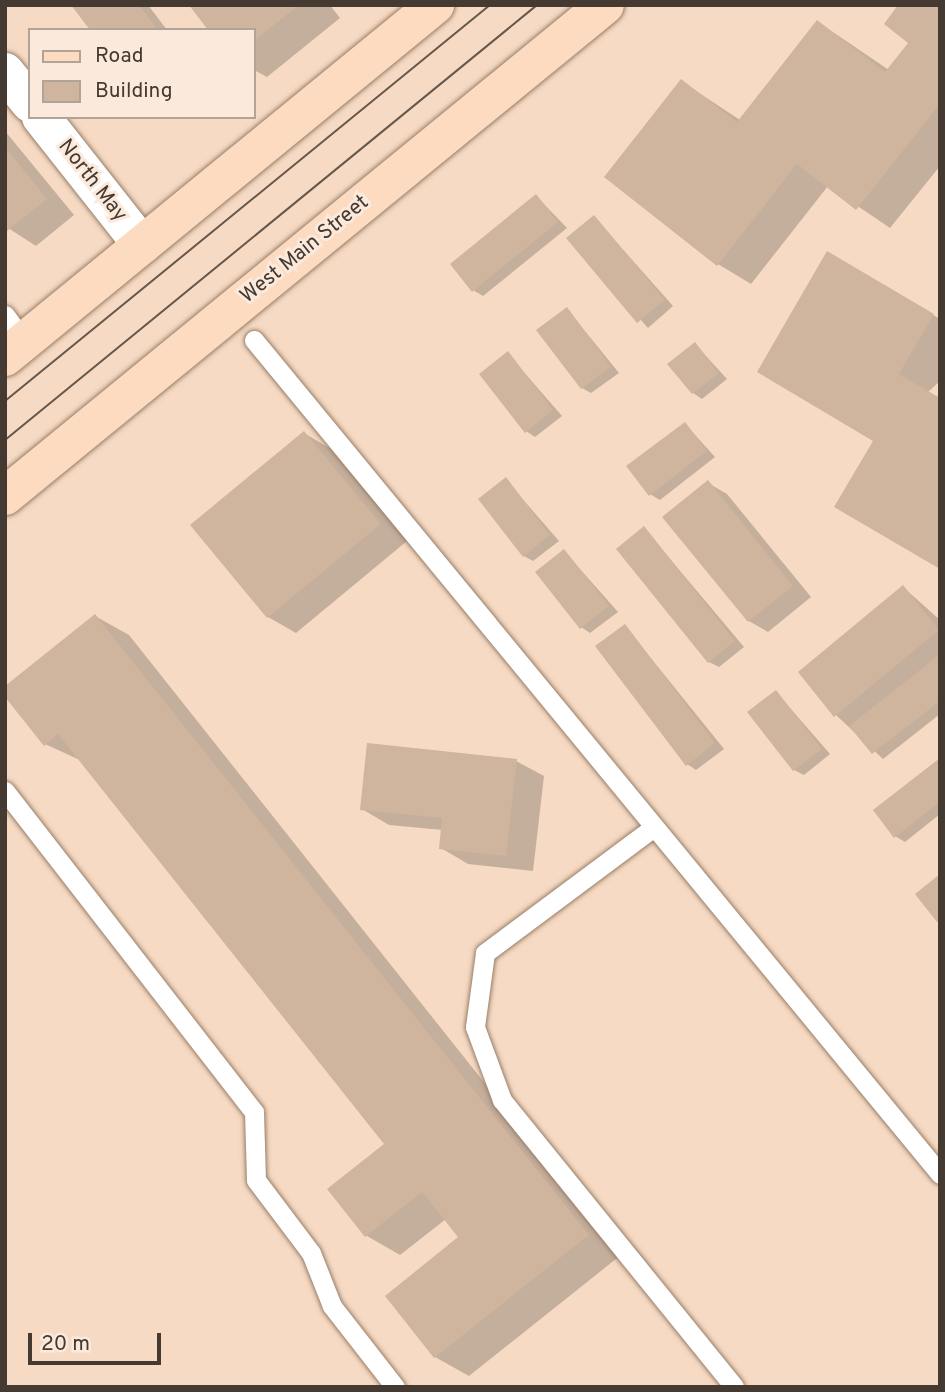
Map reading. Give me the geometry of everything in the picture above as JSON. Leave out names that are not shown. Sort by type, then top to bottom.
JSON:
[{"type":"main road","points":[[12,338],[142,245],[435,5]]},
{"type":"main road","name":"West Main Street","points":[[5,496],[605,5]]},
{"type":"street","points":[[5,72],[28,101]]},
{"type":"street","name":"North May","points":[[43,119],[142,245]]},
{"type":"lane","points":[[254,340],[940,1174]]},
{"type":"lane","points":[[5,791],[254,1112],[256,1180],[311,1253],[332,1306],[395,1387]]},
{"type":"lane","points":[[654,827],[485,953],[475,1027],[502,1100],[734,1387]]},
{"type":"building","points":[[71,5],[139,5],[156,28],[88,28]]},
{"type":"building","points":[[189,5],[299,5],[256,39],[256,28],[206,28]]},
{"type":"building","points":[[898,5],[940,5],[940,104],[856,210],[797,164],[717,266],[604,177],[681,79],[737,122],[817,20],[885,72],[908,43],[884,24]]},
{"type":"building","points":[[5,147],[47,199],[7,231],[5,229]]},
{"type":"building","points":[[536,194],[558,222],[472,292],[450,264]]},
{"type":"building","points":[[594,215],[665,300],[637,323],[566,238]]},
{"type":"building","points":[[827,251],[934,314],[899,374],[940,398],[940,569],[834,507],[873,441],[757,372]]},
{"type":"building","points":[[567,307],[611,367],[581,389],[536,330]]},
{"type":"building","points":[[695,342],[719,373],[692,394],[667,364]]},
{"type":"building","points":[[508,351],[553,410],[525,433],[479,374]]},
{"type":"building","points":[[685,422],[707,451],[649,496],[626,466]]},
{"type":"building","points":[[304,431],[381,524],[267,618],[190,525]]},
{"type":"building","points":[[506,477],[550,535],[523,557],[478,499]]},
{"type":"building","points":[[708,480],[793,586],[748,622],[662,517]]},
{"type":"building","points":[[644,526],[735,641],[708,663],[616,549]]},
{"type":"building","points":[[564,549],[609,606],[580,629],[535,572]]},
{"type":"building","points":[[903,585],[939,630],[834,717],[798,672]]},
{"type":"building","points":[[95,614],[589,1235],[434,1358],[385,1296],[458,1237],[422,1192],[365,1237],[327,1189],[384,1144],[58,734],[44,746],[5,697],[5,686]]},
{"type":"building","points":[[625,624],[715,743],[686,766],[595,646]]},
{"type":"building","points":[[940,654],[940,701],[872,754],[849,726]]},
{"type":"building","points":[[776,690],[822,749],[793,771],[747,712]]},
{"type":"building","points":[[367,743],[517,759],[506,856],[439,849],[442,818],[360,810]]},
{"type":"building","points":[[940,758],[940,802],[894,838],[873,810]]},
{"type":"building","points":[[940,874],[940,920],[937,922],[915,894]]},
{"type":"tram line","points":[[5,401],[490,5]]},
{"type":"tram line","points":[[5,440],[537,5]]}]
